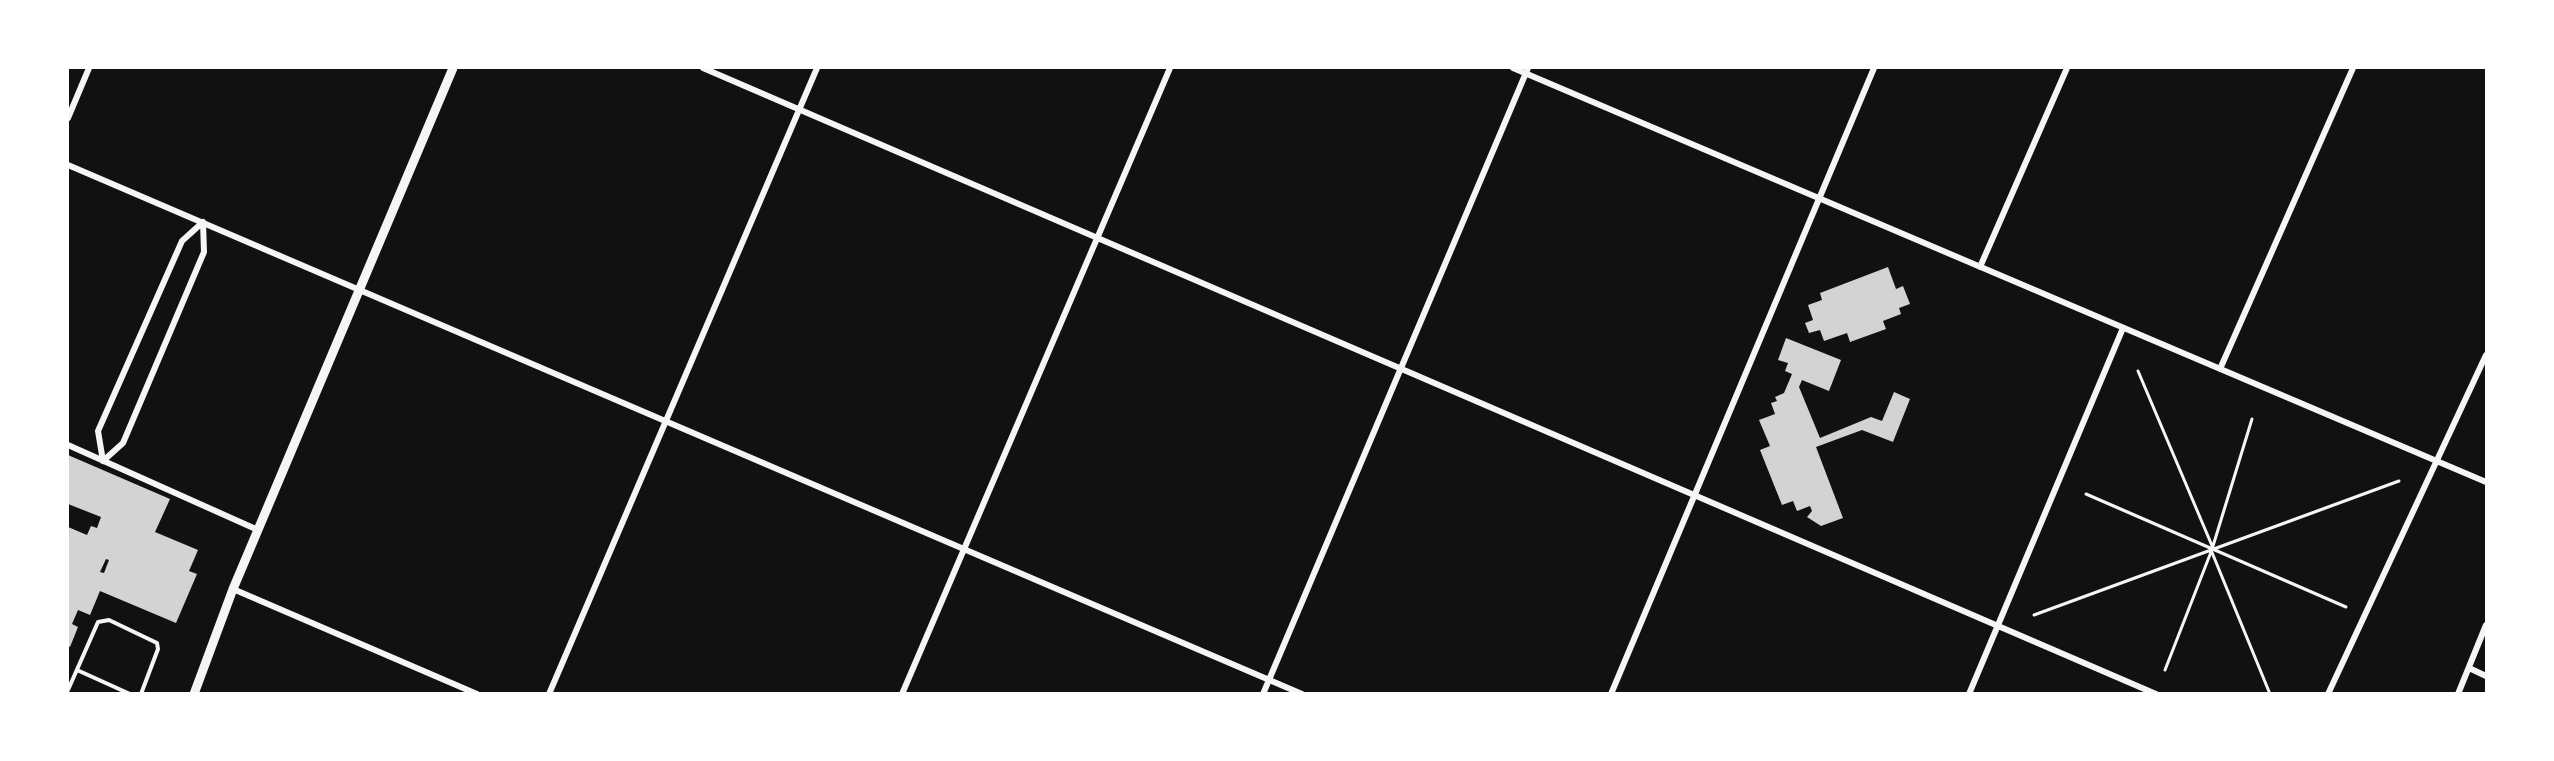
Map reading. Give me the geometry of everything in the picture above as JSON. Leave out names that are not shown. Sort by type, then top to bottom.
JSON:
[{"type":"street","points":[[68,118],[89,68]]},
{"type":"street","points":[[194,693],[232,589],[453,68]]},
{"type":"street","points":[[703,68],[2156,693]]},
{"type":"street","points":[[549,693],[817,68]]},
{"type":"street","points":[[902,693],[1170,68]]},
{"type":"street","points":[[1513,68],[1526,70],[1819,198],[2487,482]]},
{"type":"street","points":[[1611,693],[1874,68]]},
{"type":"street","points":[[1980,267],[2067,68]]},
{"type":"street","points":[[2220,369],[2353,68]]},
{"type":"street","points":[[1263,693],[1526,70]]},
{"type":"street","points":[[68,165],[1302,693]]},
{"type":"street","points":[[103,460],[98,430],[182,241],[202,222]]},
{"type":"street","points":[[103,460],[123,443],[204,252],[202,222]]},
{"type":"street","points":[[1969,693],[2123,328]]},
{"type":"street","points":[[2328,693],[2487,355]]},
{"type":"street","points":[[68,445],[258,530]]},
{"type":"street","points":[[232,589],[477,693]]},
{"type":"street","points":[[2458,693],[2487,625]]},
{"type":"street","points":[[2469,668],[2487,676]]},
{"type":"lane","points":[[68,690],[98,622],[109,620],[157,643],[158,649],[141,693]]},
{"type":"lane","points":[[77,670],[130,693]]},
{"type":"path","points":[[2138,371],[2270,693]]},
{"type":"path","points":[[2164,670],[2212,549],[2252,419]]},
{"type":"path","points":[[2034,615],[2399,481]]},
{"type":"path","points":[[2086,494],[2346,607]]},
{"type":"building","points":[[1888,267],[1896,289],[1903,286],[1910,304],[1899,308],[1901,314],[1883,321],[1886,329],[1850,342],[1847,333],[1824,341],[1820,330],[1809,333],[1805,323],[1813,320],[1808,305],[1822,300],[1820,293]]},
{"type":"building","points":[[1786,338],[1841,360],[1829,391],[1802,380],[1799,387],[1820,438],[1871,417],[1882,421],[1894,392],[1910,399],[1893,442],[1862,430],[1816,447],[1843,518],[1821,526],[1807,517],[1812,511],[1810,506],[1797,511],[1793,501],[1782,505],[1760,450],[1770,446],[1759,420],[1775,414],[1771,403],[1777,401],[1775,397],[1784,393],[1792,374],[1785,371],[1788,363],[1778,360]]},
{"type":"building","points":[[68,455],[170,499],[155,532],[198,550],[189,571],[197,574],[176,623],[100,591],[90,615],[78,610],[72,624],[78,627],[70,647],[68,646],[68,527],[87,535],[91,526],[97,528],[101,517],[68,504]],"holes":[[[106,559],[109,560],[104,573],[100,572]]]}]
